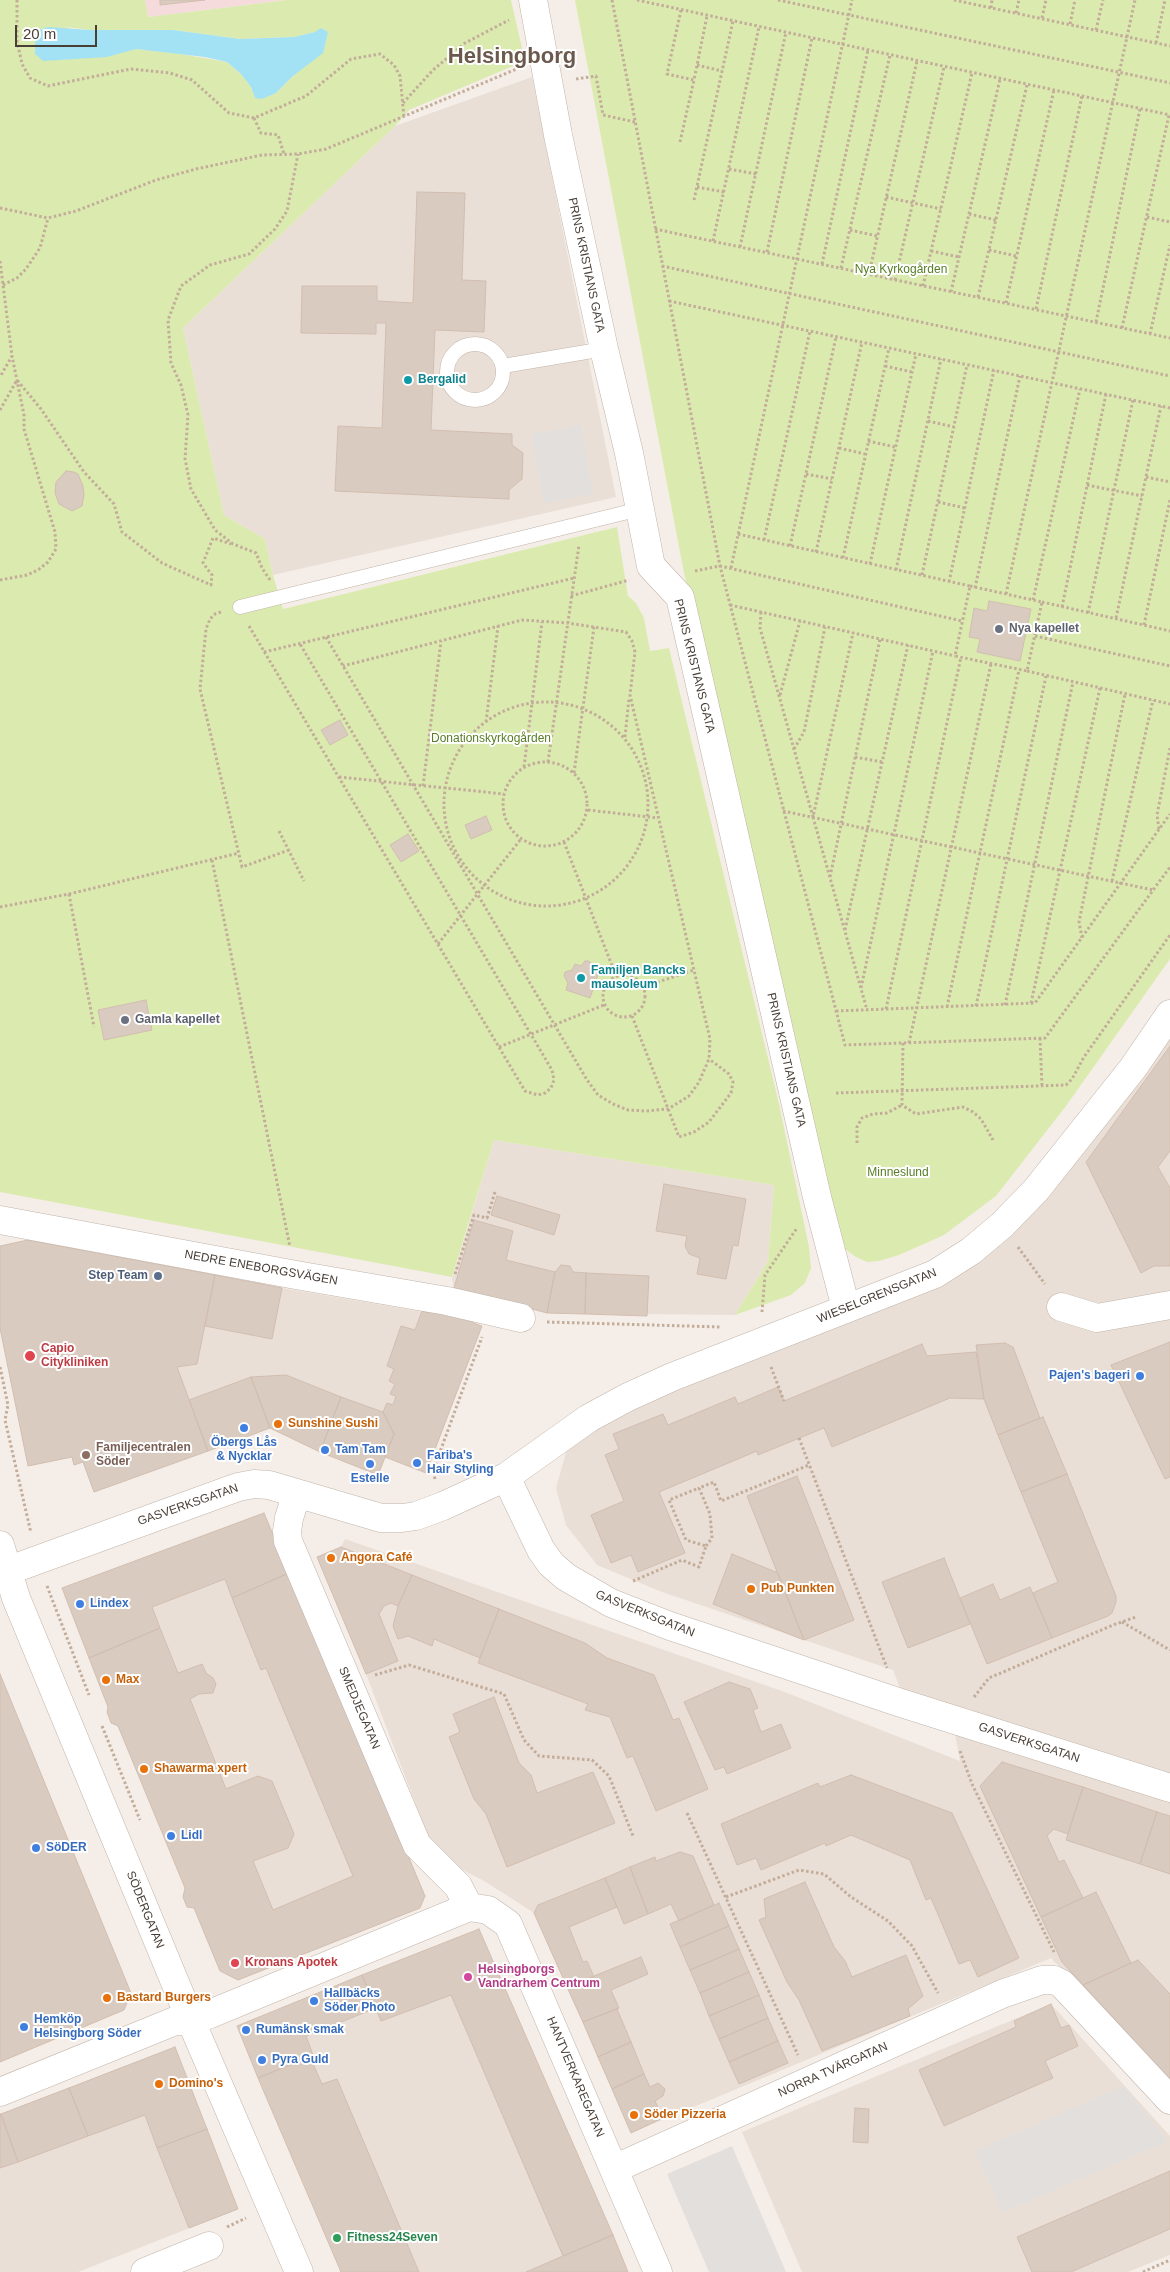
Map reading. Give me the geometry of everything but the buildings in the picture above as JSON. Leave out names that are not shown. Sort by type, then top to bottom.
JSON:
[{"type":"street","name":"PRINS KRISTIANS GATA","points":[[534,6],[604,349],[651,566],[680,597],[817,1197],[846,1308]]},
{"type":"street","name":"WIESELGRENSGATAN","points":[[506,1477],[589,1418],[628,1397],[846,1308],[935,1274],[971,1251],[1002,1225],[1036,1190],[1133,1068],[1170,1014]]},
{"type":"street","name":"NEDRE ENEBORGSVÄGEN","points":[[0,1220],[447,1301],[522,1318]]},
{"type":"street","points":[[1061,1307],[1098,1318],[1170,1305]]},
{"type":"street","name":"GASVERKSGATAN","points":[[7,1571],[131,1524],[238,1487],[254,1484],[270,1485],[381,1518],[416,1516],[444,1506],[506,1477],[541,1550],[551,1564],[588,1591],[611,1603],[670,1626],[901,1703],[948,1716],[1170,1788]]},
{"type":"street","name":"SMEDJEGATAN","points":[[297,1493],[289,1518],[288,1541],[417,1845],[458,1886],[468,1907]]},
{"type":"street","name":"SÖDERGATAN","points":[[0,1545],[16,1598],[191,2021],[299,2272]]},
{"type":"street","points":[[0,2092],[175,2021],[191,2021],[468,1907]]},
{"type":"street","name":"HANTVERKAREGATAN","points":[[468,1907],[488,1910],[508,1924],[658,2272]]},
{"type":"street","points":[[1055,1968],[1062,1984],[1170,2100]]},
{"type":"street","name":"NORRA TVÄRGATAN","points":[[614,2168],[1036,1981],[1055,1968]]},
{"type":"street","points":[[145,2272],[209,2246]]},
{"type":"lane","points":[[475,343],[490,347],[503,366],[502,382],[498,388],[486,398],[479,400],[471,400],[457,394],[446,374],[450,358],[454,352],[468,344],[475,343]]},
{"type":"lane","points":[[503,366],[604,349]]},
{"type":"lane","points":[[240,607],[640,509]]},
{"type":"path","points":[[17,0],[17,41],[22,64],[30,78],[48,86],[130,70],[170,73],[192,80],[229,113],[254,118],[306,96],[351,59],[380,54],[394,65],[400,76],[404,118]]},
{"type":"path","points":[[612,0],[720,566],[845,1045],[1045,1038],[1170,867]]},
{"type":"path","points":[[637,0],[1170,115],[1122,328]]},
{"type":"path","points":[[778,0],[1170,83]]},
{"type":"path","points":[[730,568],[852,0]]},
{"type":"path","points":[[954,0],[1170,46]]},
{"type":"path","points":[[990,8],[992,0]]},
{"type":"path","points":[[1016,13],[1019,0]]},
{"type":"path","points":[[1042,18],[1046,0]]},
{"type":"path","points":[[1070,24],[1075,0]]},
{"type":"path","points":[[1096,30],[1103,0]]},
{"type":"path","points":[[1006,594],[1135,0]]},
{"type":"path","points":[[1156,42],[1165,0]]},
{"type":"path","points":[[403,104],[433,70],[465,43],[534,6]]},
{"type":"path","points":[[681,10],[667,74],[694,80]]},
{"type":"path","points":[[680,142],[707,16]]},
{"type":"path","points":[[694,200],[733,21]]},
{"type":"path","points":[[713,241],[759,26]]},
{"type":"path","points":[[740,247],[786,32]]},
{"type":"path","points":[[767,252],[812,38]]},
{"type":"path","points":[[822,264],[868,50]]},
{"type":"path","points":[[841,268],[890,55]]},
{"type":"path","points":[[0,208],[48,218],[76,211],[156,180],[196,169],[237,159],[326,150],[404,118],[479,83],[544,58]]},
{"type":"path","points":[[869,274],[917,61]]},
{"type":"path","points":[[697,65],[722,71]]},
{"type":"path","points":[[895,280],[944,67]]},
{"type":"path","points":[[923,286],[972,73]]},
{"type":"path","points":[[549,85],[596,76],[603,115],[635,122]]},
{"type":"path","points":[[951,292],[1000,79]]},
{"type":"path","points":[[978,297],[1027,84]]},
{"type":"path","points":[[1006,303],[1054,90]]},
{"type":"path","points":[[1036,310],[1082,96]]},
{"type":"path","points":[[1096,322],[1140,109]]},
{"type":"path","points":[[254,118],[260,133],[278,135],[284,154]]},
{"type":"path","points":[[233,544],[215,530],[191,489],[185,459],[188,415],[182,385],[171,363],[168,320],[181,286],[210,265],[249,254],[275,229],[287,211],[298,154]]},
{"type":"path","points":[[729,169],[756,174]]},
{"type":"path","points":[[697,187],[724,192]]},
{"type":"path","points":[[886,196],[941,209]]},
{"type":"path","points":[[969,214],[996,220]]},
{"type":"path","points":[[1147,217],[1170,222]]},
{"type":"path","points":[[3,285],[17,278],[26,269],[40,248],[48,218]]},
{"type":"path","points":[[655,229],[1170,338]]},
{"type":"path","points":[[850,230],[877,236]]},
{"type":"path","points":[[1150,334],[1168,263],[1170,245]]},
{"type":"path","points":[[989,250],[1016,256]]},
{"type":"path","points":[[931,251],[959,257]]},
{"type":"path","points":[[0,261],[12,356],[24,415],[24,429],[34,456],[55,532],[56,548],[48,562],[38,570],[27,575],[0,580]]},
{"type":"path","points":[[662,266],[1170,376]]},
{"type":"path","points":[[669,301],[1170,408]]},
{"type":"path","points":[[764,540],[810,331]]},
{"type":"path","points":[[790,546],[836,337]]},
{"type":"path","points":[[816,552],[862,342]]},
{"type":"path","points":[[843,558],[889,348]]},
{"type":"path","points":[[870,564],[916,354]]},
{"type":"path","points":[[0,377],[12,356]]},
{"type":"path","points":[[896,570],[941,359]]},
{"type":"path","points":[[922,576],[967,365]]},
{"type":"path","points":[[885,366],[912,372]]},
{"type":"path","points":[[949,582],[994,370]]},
{"type":"path","points":[[975,588],[1020,376]]},
{"type":"path","points":[[17,380],[41,409],[84,472],[114,504],[122,532],[162,563],[211,585],[212,576],[203,563],[213,538],[256,553],[262,568],[272,584],[275,598]]},
{"type":"path","points":[[0,410],[17,380]]},
{"type":"path","points":[[1034,600],[1080,388]]},
{"type":"path","points":[[1062,607],[1106,394]]},
{"type":"path","points":[[1088,612],[1133,400]]},
{"type":"path","points":[[1116,618],[1161,406]]},
{"type":"path","points":[[928,422],[954,427]]},
{"type":"path","points":[[868,441],[895,447]]},
{"type":"path","points":[[839,448],[865,454]]},
{"type":"path","points":[[806,474],[832,479]]},
{"type":"path","points":[[1146,477],[1170,482]]},
{"type":"path","points":[[1087,484],[1142,496]]},
{"type":"path","points":[[1144,625],[1170,500]]},
{"type":"path","points":[[938,502],[965,508]]},
{"type":"path","points":[[548,762],[581,523]]},
{"type":"path","points":[[738,534],[1170,631]]},
{"type":"path","points":[[693,571],[720,566],[962,621]]},
{"type":"path","points":[[264,652],[574,578]]},
{"type":"path","points":[[571,596],[625,581]]},
{"type":"path","points":[[955,656],[970,586]]},
{"type":"path","points":[[1027,672],[1042,602]]},
{"type":"path","points":[[730,605],[1170,704]]},
{"type":"path","points":[[761,612],[760,628],[867,1010]]},
{"type":"path","points":[[210,619],[206,629],[202,655],[200,689],[242,867],[289,850]]},
{"type":"path","points":[[343,666],[522,620],[568,623],[626,632],[632,641],[635,652],[625,737]]},
{"type":"path","points":[[779,697],[800,621]]},
{"type":"path","points":[[524,768],[542,622]]},
{"type":"path","points":[[248,625],[525,1091],[531,1094],[545,1093],[551,1088],[554,1080],[552,1070],[300,644]]},
{"type":"path","points":[[486,723],[498,626]]},
{"type":"path","points":[[574,773],[594,627]]},
{"type":"path","points":[[794,749],[804,732],[826,627]]},
{"type":"path","points":[[813,817],[853,633]]},
{"type":"path","points":[[1035,636],[1170,666]]},
{"type":"path","points":[[326,637],[556,1024],[587,1080],[598,1095],[613,1104],[628,1110],[646,1111],[668,1109],[689,1096],[699,1082],[708,1059],[710,1040],[630,695]]},
{"type":"path","points":[[830,877],[880,640]]},
{"type":"path","points":[[423,786],[441,641]]},
{"type":"path","points":[[845,930],[908,645]]},
{"type":"path","points":[[861,988],[933,651]]},
{"type":"path","points":[[886,1009],[961,657]]},
{"type":"path","points":[[909,1043],[991,664]]},
{"type":"path","points":[[946,1007],[1019,670]]},
{"type":"path","points":[[976,1006],[1046,676]]},
{"type":"path","points":[[1005,1005],[1073,682]]},
{"type":"path","points":[[1031,1003],[1100,688]]},
{"type":"path","points":[[1082,938],[1079,922],[1125,694]]},
{"type":"path","points":[[1112,881],[1153,700]]},
{"type":"path","points":[[531,704],[556,704],[583,711],[605,720],[625,737],[642,766],[649,797],[644,830],[630,861],[610,884],[584,898],[547,907],[510,901],[483,887],[457,858],[444,824],[443,794],[456,754],[477,728],[503,712],[531,704]]},
{"type":"path","points":[[1159,829],[1157,814],[1170,748]]},
{"type":"path","points":[[855,756],[882,762]]},
{"type":"path","points":[[535,763],[557,763],[574,773],[585,790],[588,810],[580,830],[564,842],[549,846],[534,845],[521,839],[512,830],[506,819],[503,807],[504,794],[511,779],[524,768],[535,763]]},
{"type":"path","points":[[338,777],[504,794]]},
{"type":"path","points":[[588,810],[658,818]]},
{"type":"path","points":[[783,811],[1153,890]]},
{"type":"path","points":[[836,1011],[1035,1003],[1170,814]]},
{"type":"path","points":[[279,830],[304,881]]},
{"type":"path","points":[[438,944],[521,839]]},
{"type":"path","points":[[564,842],[584,898],[616,976]]},
{"type":"path","points":[[0,907],[69,894],[239,853]]},
{"type":"path","points":[[212,860],[296,1275]]},
{"type":"path","points":[[69,894],[94,1027]]},
{"type":"path","points":[[836,1093],[1066,1085],[1072,1079],[1084,1057],[1170,934]]},
{"type":"path","points":[[643,987],[694,970]]},
{"type":"path","points":[[616,976],[631,976],[643,987],[645,995],[644,1004],[640,1012],[624,1018],[616,1017],[608,1012],[602,996],[608,981],[616,976]]},
{"type":"path","points":[[499,1047],[604,1005]]},
{"type":"path","points":[[632,1016],[679,1137],[694,1132],[709,1122],[722,1108],[731,1093],[733,1082],[729,1074],[708,1059]]},
{"type":"path","points":[[1040,1038],[1042,1086]]},
{"type":"path","points":[[902,1105],[903,1043]]},
{"type":"path","points":[[902,1105],[916,1114],[963,1107],[977,1116],[993,1140]]},
{"type":"path","points":[[858,1143],[857,1127],[862,1118],[872,1114],[887,1113],[902,1105]]},
{"type":"path","points":[[447,1301],[474,1215],[487,1218],[495,1192]]},
{"type":"path","points":[[784,1401],[762,1342],[765,1275],[817,1197]]},
{"type":"path","points":[[1002,1225],[1061,1307]]},
{"type":"path","points":[[444,1506],[433,1470],[492,1312]]},
{"type":"path","points":[[522,1318],[554,1322],[722,1326],[762,1342]]},
{"type":"path","points":[[0,1367],[8,1405],[5,1420],[26,1516],[48,1590],[91,1702]]},
{"type":"path","points":[[799,1438],[901,1703]]},
{"type":"path","points":[[706,1546],[686,1540],[669,1500],[714,1482],[721,1501],[809,1465]]},
{"type":"path","points":[[628,1583],[682,1560],[699,1567],[706,1546],[712,1538],[710,1514],[699,1488]]},
{"type":"path","points":[[990,1678],[1136,1617]]},
{"type":"path","points":[[1121,1622],[1170,1650]]},
{"type":"path","points":[[348,1683],[409,1665],[504,1694],[524,1740],[539,1756],[592,1760],[609,1776],[633,1836]]},
{"type":"path","points":[[948,1716],[972,1784],[1055,1968]]},
{"type":"path","points":[[99,1719],[143,1828]]},
{"type":"path","points":[[686,1813],[810,2080]]},
{"type":"path","points":[[726,1898],[799,1870],[824,1874],[851,1897],[888,1921],[912,1946],[952,2017]]},
{"type":"path","points":[[1143,2272],[1170,2260]]},
{"type":"shaded area","points":[[145,0],[287,0],[148,17]]},
{"type":"shaded area","points":[[532,77],[616,497],[273,575],[265,539],[224,515],[183,328],[395,126]]},
{"type":"shaded area","points":[[581,425],[593,494],[544,503],[531,434]]},
{"type":"shaded area","points":[[1170,1026],[1170,2089],[1051,1958],[631,2133],[534,1913],[486,1882],[451,1864],[429,1839],[366,1674],[317,1557],[341,1547],[345,1539],[782,1691],[960,1761],[951,1712],[904,1698],[893,1670],[662,1592],[597,1565],[566,1525],[556,1488],[567,1449],[608,1419],[937,1279]]},
{"type":"shaded area","points":[[494,1140],[774,1185],[768,1261],[735,1315],[547,1313],[454,1288],[452,1279]]},
{"type":"shaded area","points":[[28,1240],[282,1288],[429,1313],[482,1326],[426,1473],[386,1457],[378,1475],[270,1428],[94,1492],[83,1462],[74,1465],[72,1457],[28,1466],[0,1328],[0,1246]]},
{"type":"shaded area","points":[[264,1513],[425,1896],[420,1908],[238,1980],[220,1971],[62,1588]]},
{"type":"shaded area","points":[[479,1929],[622,2272],[341,2272],[237,2026]]},
{"type":"shaded area","points":[[1051,2004],[1170,2136],[1170,2255],[1128,2272],[802,2272],[742,2132]]},
{"type":"shaded area","points":[[175,2047],[238,2209],[78,2272],[0,2272],[0,2114]]},
{"type":"shaded area","points":[[1123,2086],[1168,2141],[1002,2213],[975,2151]]},
{"type":"shaded area","points":[[732,2146],[786,2272],[709,2272],[667,2174]]},
{"type":"green space","name":"Donationskyrkogården","points":[[0,0],[145,0],[148,17],[287,0],[511,0],[525,61],[409,110],[395,126],[183,328],[224,515],[265,539],[283,609],[617,527],[628,596],[636,603],[644,618],[650,651],[669,648],[779,1104],[809,1247],[811,1268],[805,1283],[791,1295],[735,1315],[768,1261],[774,1185],[494,1140],[452,1277],[0,1192]],"holes":[[[65,27],[90,30],[173,30],[240,39],[294,37],[315,32],[293,76],[276,93],[255,98],[251,87],[241,74],[227,62],[175,53],[129,50]]]},
{"type":"green space","name":"Nya Kyrkogården","points":[[575,0],[1170,0],[1170,959],[1066,1106],[996,1196],[944,1235],[899,1255],[879,1261],[867,1262],[842,1247],[739,815],[684,573]]},
{"type":"water","points":[[48,27],[90,30],[173,30],[240,39],[294,37],[315,32],[321,28],[328,32],[323,53],[293,76],[276,93],[262,99],[255,98],[251,87],[241,74],[227,62],[205,57],[136,49],[107,57],[43,61],[35,54],[35,35],[38,30]]},
{"type":"place","name":"Bergalid","points":[[408,380]]},
{"type":"place","name":"Nya kapellet","points":[[999,629]]},
{"type":"place","name":"Familjen Bancks mausoleum","points":[[581,978]]},
{"type":"place","name":"Gamla kapellet","points":[[125,1020]]},
{"type":"place","name":"Step Team","points":[[158,1276]]},
{"type":"place","name":"Capio Citykliniken","points":[[30,1356]]},
{"type":"place","name":"Pajen's bageri","points":[[1140,1376]]},
{"type":"place","name":"Sunshine Sushi","points":[[278,1424]]},
{"type":"place","name":"Öbergs Lås & Nycklar","points":[[244,1428]]},
{"type":"place","name":"Tam Tam","points":[[325,1450]]},
{"type":"place","name":"Familjecentralen Söder","points":[[86,1455]]},
{"type":"place","name":"Fariba's Hair Styling","points":[[417,1463]]},
{"type":"place","name":"Estelle","points":[[370,1464]]},
{"type":"place","name":"Angora Café","points":[[331,1558]]},
{"type":"place","name":"Pub Punkten","points":[[751,1589]]},
{"type":"place","name":"Lindex","points":[[80,1604]]},
{"type":"place","name":"Max","points":[[106,1680]]},
{"type":"place","name":"Shawarma xpert","points":[[144,1769]]},
{"type":"place","name":"Lidl","points":[[171,1836]]},
{"type":"place","name":"SöDER","points":[[36,1848]]},
{"type":"place","name":"Kronans Apotek","points":[[235,1963]]},
{"type":"place","name":"Helsingborgs Vandrarhem Centrum","points":[[468,1977]]},
{"type":"place","name":"Bastard Burgers","points":[[107,1998]]},
{"type":"place","name":"Hallbäcks Söder Photo","points":[[314,2001]]},
{"type":"place","name":"Hemköp Helsingborg Söder","points":[[24,2027]]},
{"type":"place","name":"Rumänsk smak","points":[[246,2030]]},
{"type":"place","name":"Pyra Guld","points":[[262,2060]]},
{"type":"place","name":"Domino's","points":[[159,2084]]},
{"type":"place","name":"Söder Pizzeria","points":[[634,2115]]},
{"type":"place","name":"Fitness24Seven","points":[[337,2238]]},
{"type":"district","name":"Helsingborg","points":[[512,57]]},
{"type":"park label","name":"Minneslund","points":[[898,1173]]}]
